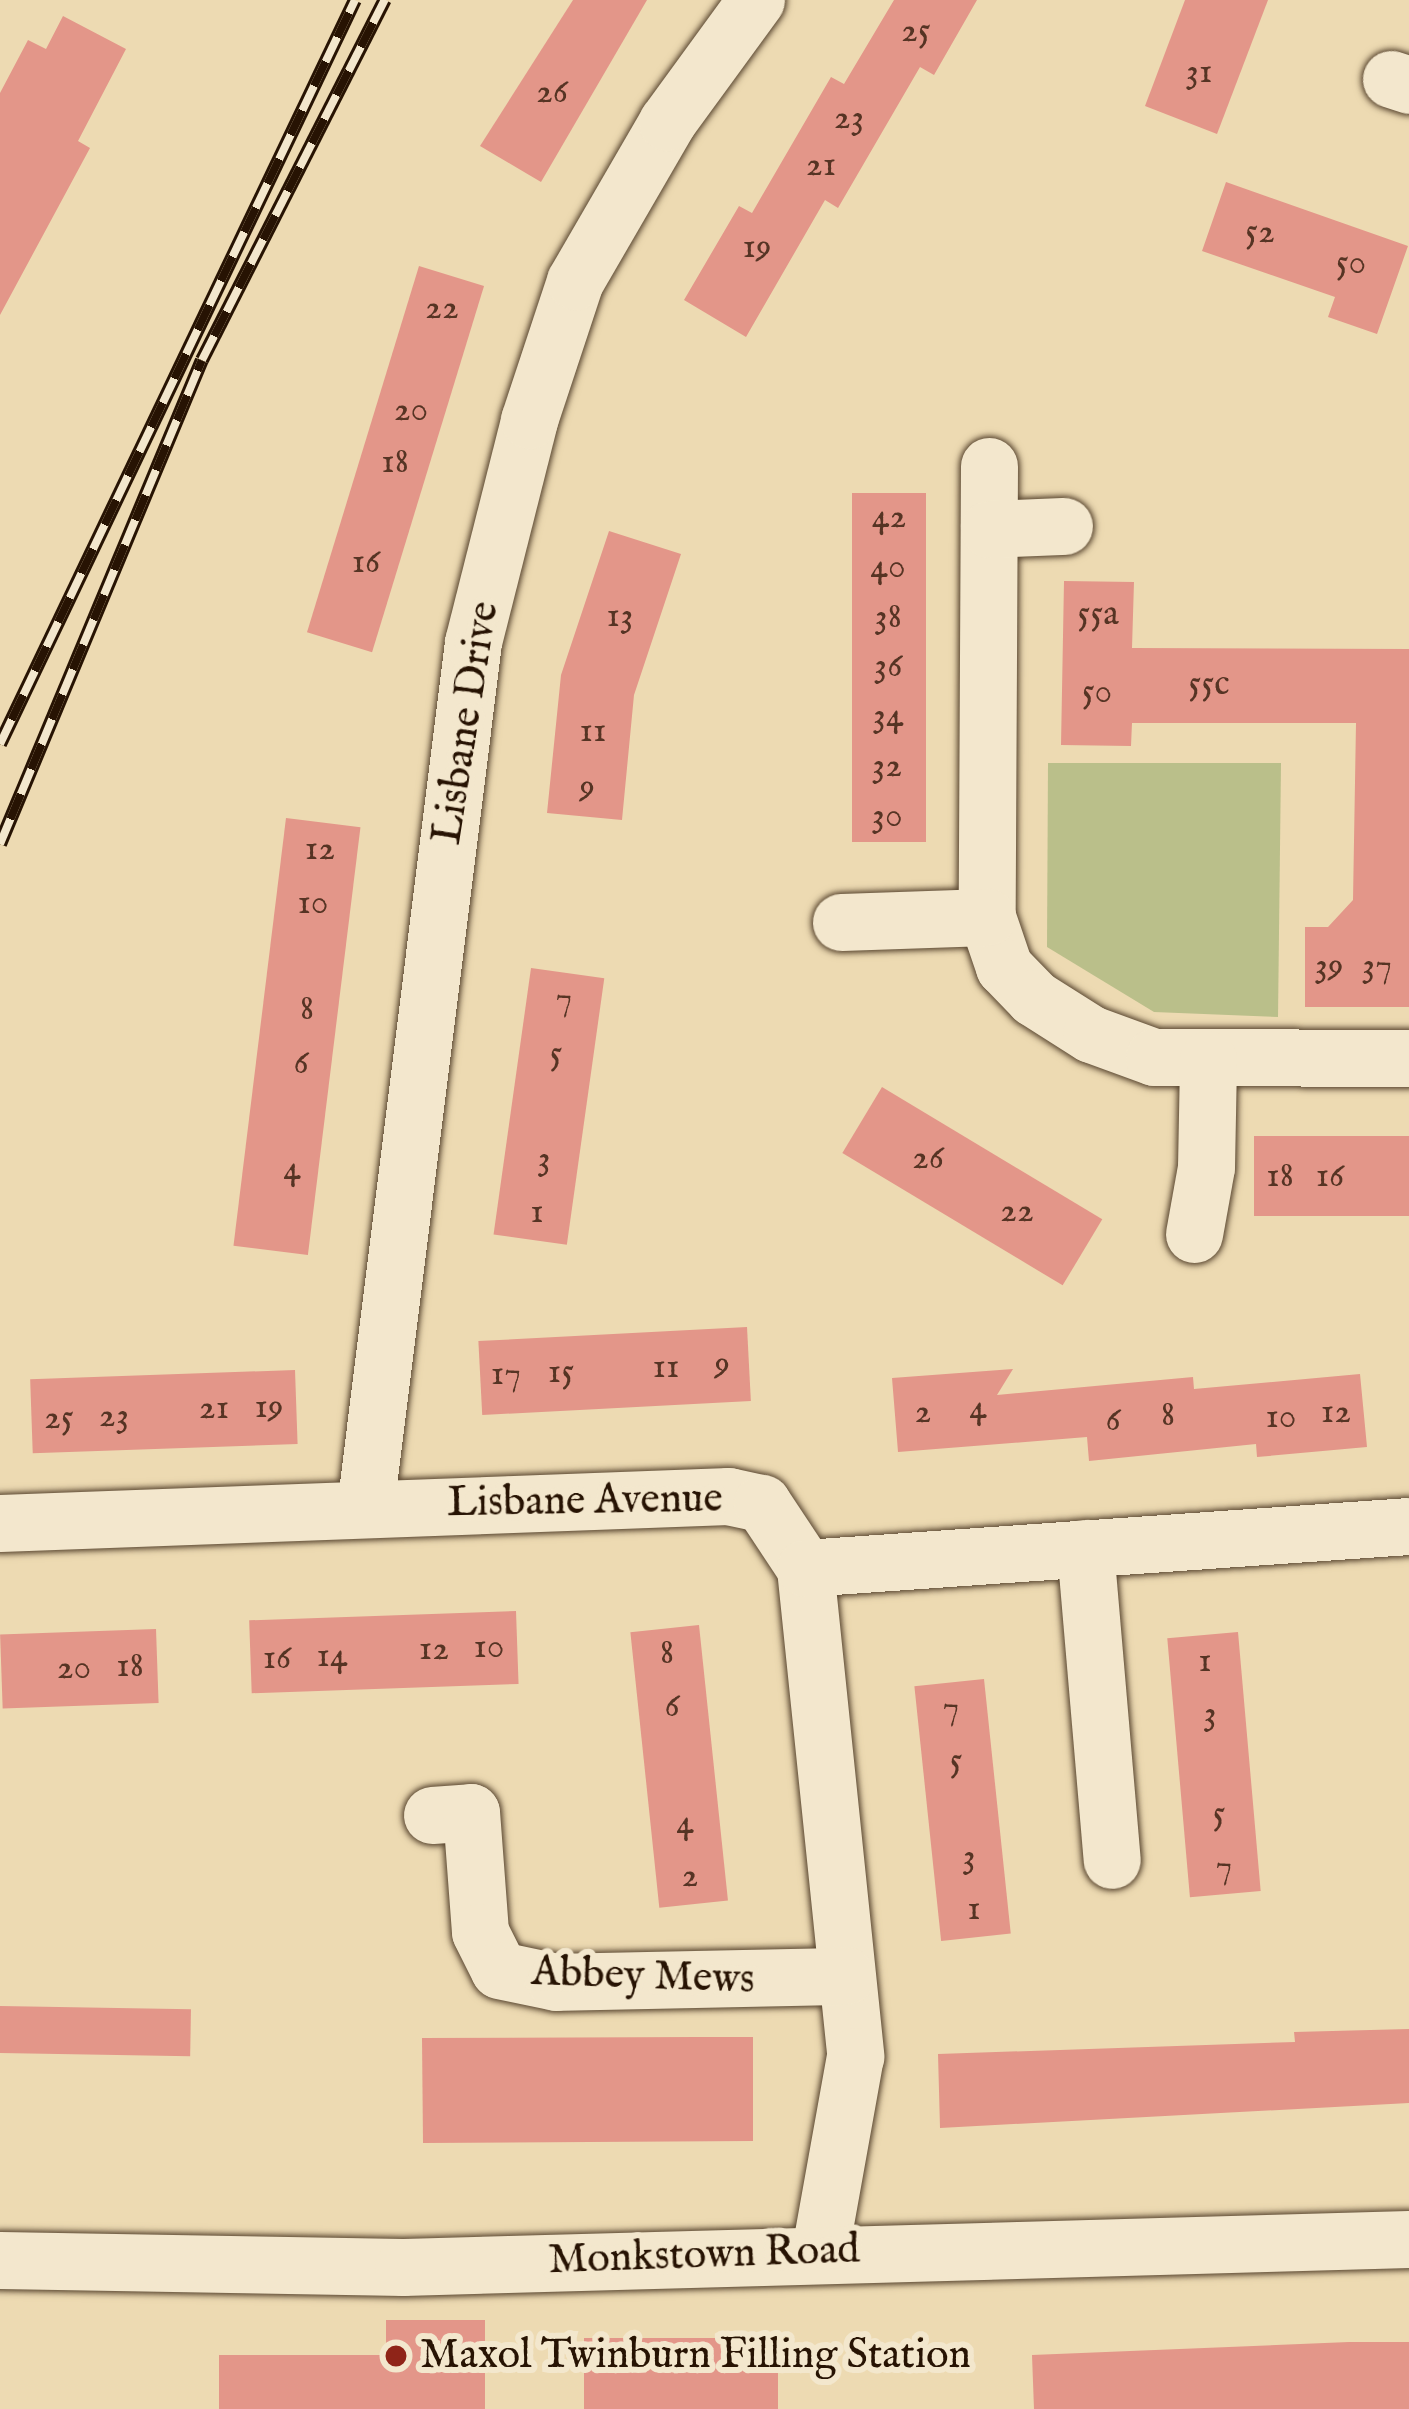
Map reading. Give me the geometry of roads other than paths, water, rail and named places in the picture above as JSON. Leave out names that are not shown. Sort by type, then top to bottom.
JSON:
[{"type":"street","name":"Lisbane Drive","points":[[365,1508],[473,642],[529,420],[575,280],[667,122],[756,0]]},
{"type":"street","points":[[988,466],[987,917],[1004,967],[1034,998],[1091,1034],[1154,1057],[1409,1058]]},
{"type":"street","points":[[988,529],[1064,526]]},
{"type":"street","points":[[841,922],[987,917]]},
{"type":"street","points":[[1194,1234],[1206,1167],[1208,1059]]},
{"type":"street","name":"Lisbane Avenue","points":[[0,1522],[728,1496],[762,1503],[805,1568],[855,2056],[820,2251]]},
{"type":"street","points":[[805,1568],[1409,1526]]},
{"type":"street","points":[[1085,1548],[1112,1860]]},
{"type":"street","name":"Abbey Mews","points":[[432,1815],[471,1812],[479,1932],[499,1970],[556,1982],[846,1976]]},
{"type":"street","name":"Monkstown Road","points":[[0,2260],[403,2267],[820,2251],[1409,2239]]},
{"type":"railway","points":[[0,744],[355,0]]},
{"type":"railway","points":[[0,844],[202,360],[385,0]]},
{"type":"place","name":"Maxol Twinburn Filling Station","points":[[396,2356]]}]
